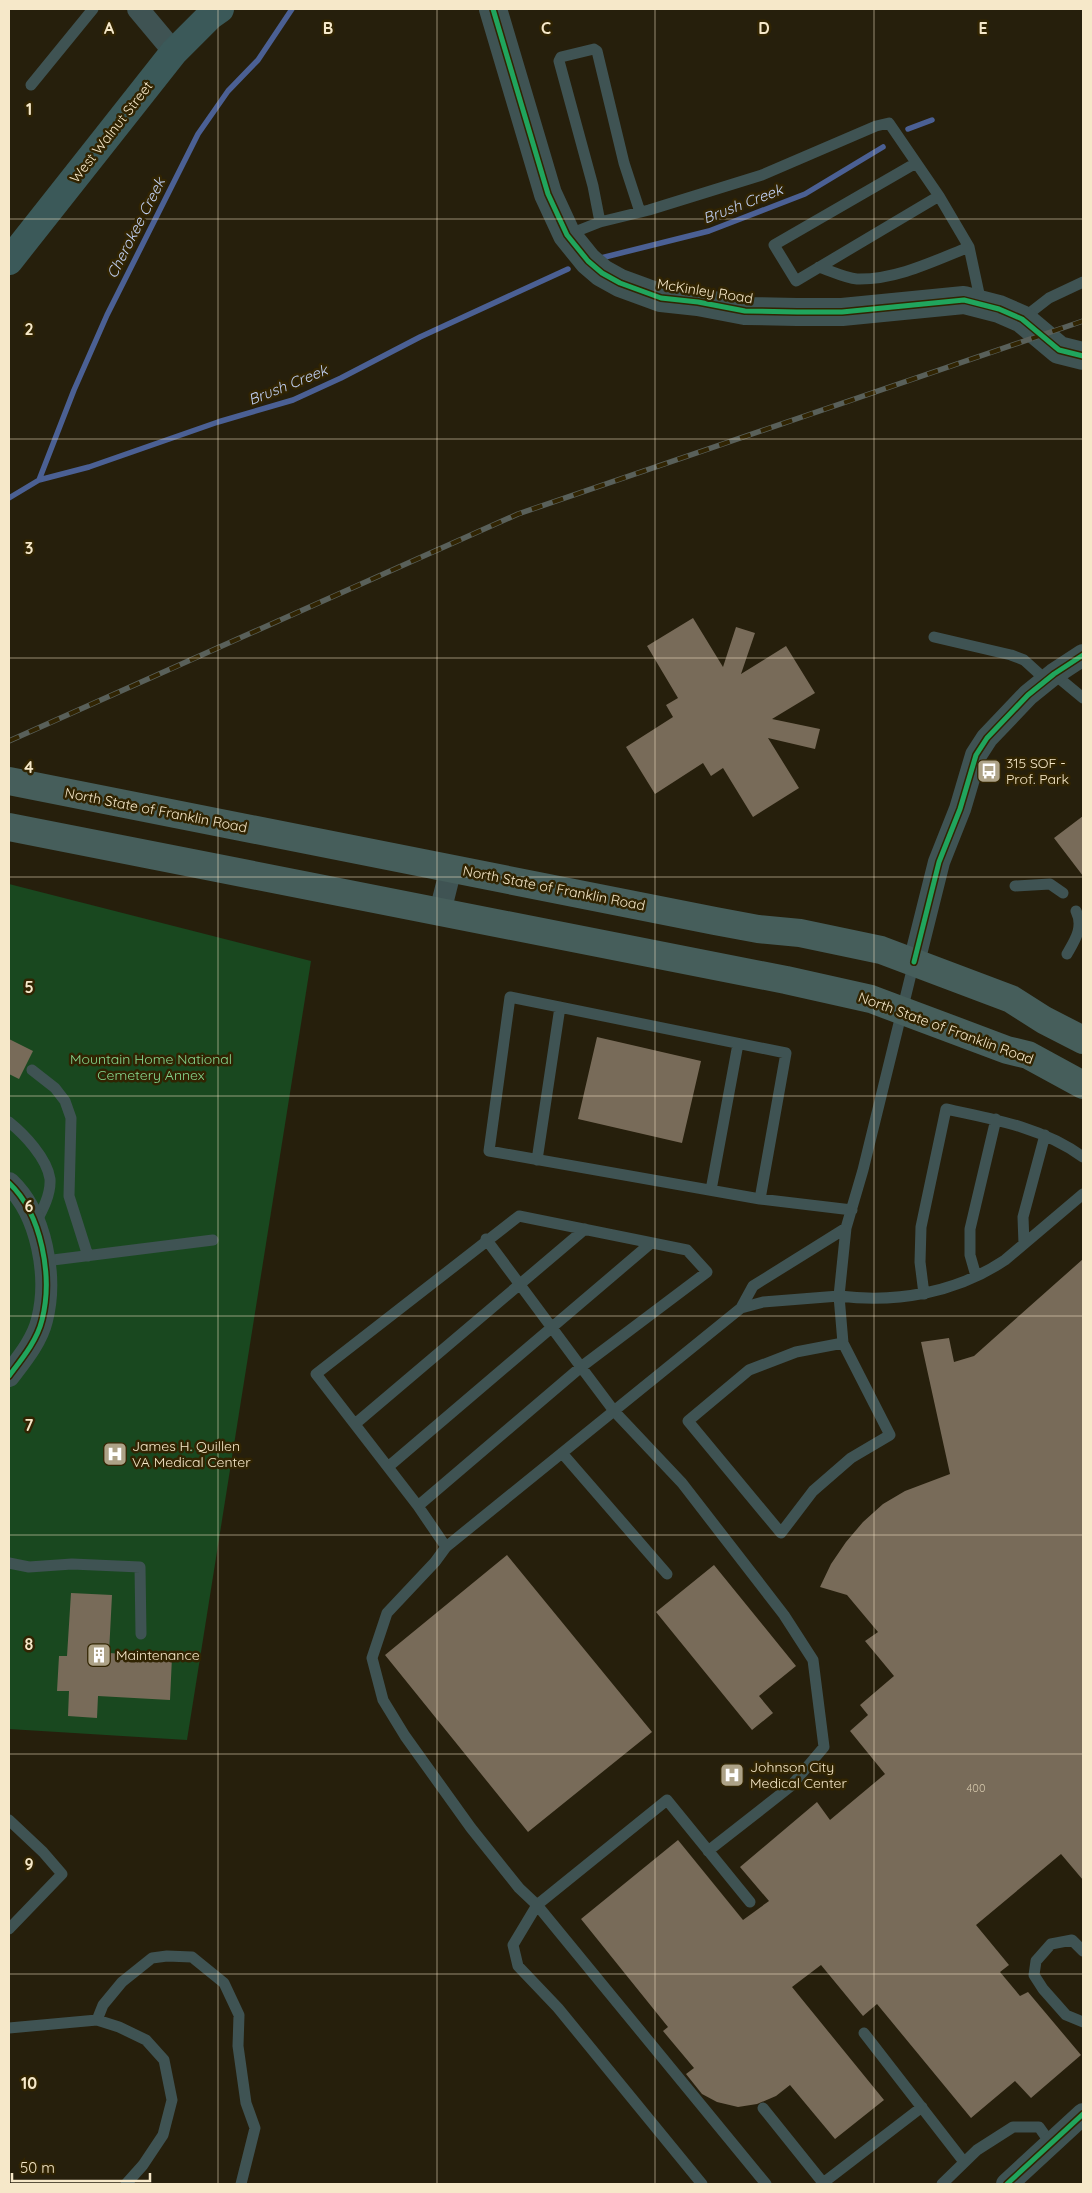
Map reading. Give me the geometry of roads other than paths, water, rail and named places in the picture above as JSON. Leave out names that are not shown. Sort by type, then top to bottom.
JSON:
[{"type":"highway","name":"North State of Franklin Road","points":[[9,780],[758,929],[800,933],[882,950],[1012,999],[1044,1020],[1083,1040]]},
{"type":"highway","name":"North State of Franklin Road","points":[[9,827],[786,980],[871,999],[902,1009],[1006,1050],[1028,1055],[1083,1085]]},
{"type":"main road","name":"West Walnut Street","points":[[9,261],[174,52],[210,16],[220,9]]},
{"type":"street","points":[[138,9],[174,52]]},
{"type":"street","name":"McKinley Road","points":[[493,9],[548,194],[567,234],[588,261],[602,273],[620,283],[661,298],[698,302],[745,311],[842,312],[964,300],[999,309],[1022,319],[1059,350],[1083,356]]},
{"type":"street","points":[[914,962],[939,862],[960,809],[976,755],[987,738],[1021,702],[1050,677],[1083,655]]},
{"type":"street","points":[[440,912],[451,868]]},
{"type":"street","points":[[9,1183],[17,1190],[31,1215],[47,1271],[42,1321],[27,1353],[9,1376]]},
{"type":"street","points":[[1013,2179],[1083,2114]]},
{"type":"lane","points":[[31,85],[94,9]]},
{"type":"lane","points":[[600,222],[593,186],[559,61],[561,57],[594,49],[597,51],[624,163],[640,212]]},
{"type":"lane","points":[[567,234],[600,222],[640,212],[762,175],[876,126],[889,123],[939,196],[969,247],[982,305]]},
{"type":"lane","points":[[916,163],[774,245],[796,281],[939,196]]},
{"type":"lane","points":[[819,267],[855,279],[884,277],[920,267],[969,247]]},
{"type":"lane","points":[[1022,319],[1049,298],[1083,282]]},
{"type":"lane","points":[[934,637],[1011,655],[1024,660],[1083,698]]},
{"type":"lane","points":[[1015,886],[1050,884],[1063,893]]},
{"type":"lane","points":[[1067,954],[1079,931],[1080,919],[1076,911]]},
{"type":"lane","points":[[843,1343],[796,1352],[749,1370],[688,1421],[780,1533],[813,1491],[850,1458],[890,1435],[843,1343],[839,1296],[846,1228],[914,962]]},
{"type":"lane","points":[[760,1199],[786,1054],[510,997],[489,1151],[760,1199],[852,1210]]},
{"type":"lane","points":[[537,1160],[560,1007]]},
{"type":"lane","points":[[712,1190],[738,1044]]},
{"type":"lane","points":[[32,1070],[55,1088],[65,1101],[70,1118],[72,1140],[69,1196],[88,1256]]},
{"type":"lane","points":[[924,1294],[920,1262],[920,1227],[946,1108],[996,1119],[1045,1135],[1083,1157]]},
{"type":"lane","points":[[976,1276],[970,1255],[970,1229],[996,1119]]},
{"type":"lane","points":[[9,1122],[26,1135],[44,1164],[50,1179],[47,1200],[35,1226]]},
{"type":"lane","points":[[1024,1244],[1023,1217],[1045,1135]]},
{"type":"lane","points":[[741,1308],[763,1302],[839,1296],[865,1300],[904,1298],[942,1290],[991,1269],[1083,1194]]},
{"type":"lane","points":[[418,1506],[581,1367],[707,1272],[687,1250],[519,1216],[486,1239],[316,1374],[418,1506],[446,1547]]},
{"type":"lane","points":[[766,2184],[537,1905],[519,1888],[471,1828],[405,1736],[383,1700],[372,1658],[387,1613],[435,1562],[446,1547],[741,1308],[753,1286],[846,1228]]},
{"type":"lane","points":[[354,1424],[585,1230]]},
{"type":"lane","points":[[486,1239],[614,1411],[682,1483],[784,1615],[813,1660],[824,1747],[791,1786],[708,1851]]},
{"type":"lane","points":[[44,1261],[213,1240]]},
{"type":"lane","points":[[388,1468],[651,1243]]},
{"type":"lane","points":[[562,1453],[667,1574]]},
{"type":"lane","points":[[9,1562],[29,1567],[72,1564],[140,1567],[141,1634]]},
{"type":"lane","points":[[702,2184],[558,2008],[518,1966],[513,1945],[537,1905],[667,1800],[750,1902]]},
{"type":"lane","points":[[9,1820],[43,1852],[62,1874],[9,1929]]},
{"type":"lane","points":[[1083,1951],[1072,1940],[1051,1944],[1036,1960],[1034,1975],[1043,1989],[1066,2015],[1083,2022]]},
{"type":"lane","points":[[96,2020],[103,2005],[122,1982],[152,1958],[192,1956],[224,1983],[239,2015],[238,2046],[246,2103],[255,2128],[241,2184]]},
{"type":"lane","points":[[9,2028],[96,2020],[119,2026],[146,2040],[164,2060],[172,2100],[163,2135],[143,2165],[126,2184]]},
{"type":"lane","points":[[864,2034],[964,2162]]},
{"type":"lane","points":[[762,2108],[823,2184],[922,2107]]},
{"type":"lane","points":[[942,2184],[977,2150],[1013,2127],[1039,2127],[1051,2144]]},
{"type":"waterway","name":"Cherokee Creek","points":[[39,480],[74,390],[107,315],[198,134],[228,91],[258,60],[292,9]]},
{"type":"waterway","name":"Brush Creek","points":[[908,129],[932,120]]},
{"type":"waterway","name":"Brush Creek","points":[[601,258],[709,231],[805,194],[883,147]]},
{"type":"waterway","name":"Brush Creek","points":[[9,498],[39,480],[89,467],[218,422],[293,400],[341,378],[420,337],[568,269]]},
{"type":"railway","points":[[9,741],[518,514],[1083,321]]},
{"type":"place","name":"315 SOF - Prof. Park","points":[[989,771]]},
{"type":"place","name":"James H. Quillen VA Medical Center","points":[[115,1454]]},
{"type":"place","name":"Maintenance","points":[[99,1655]]},
{"type":"place","name":"Johnson City Medical Center","points":[[732,1775]]},
{"type":"park label","name":"Mountain Home National Cemetery Annex","points":[[151,1068]]}]
